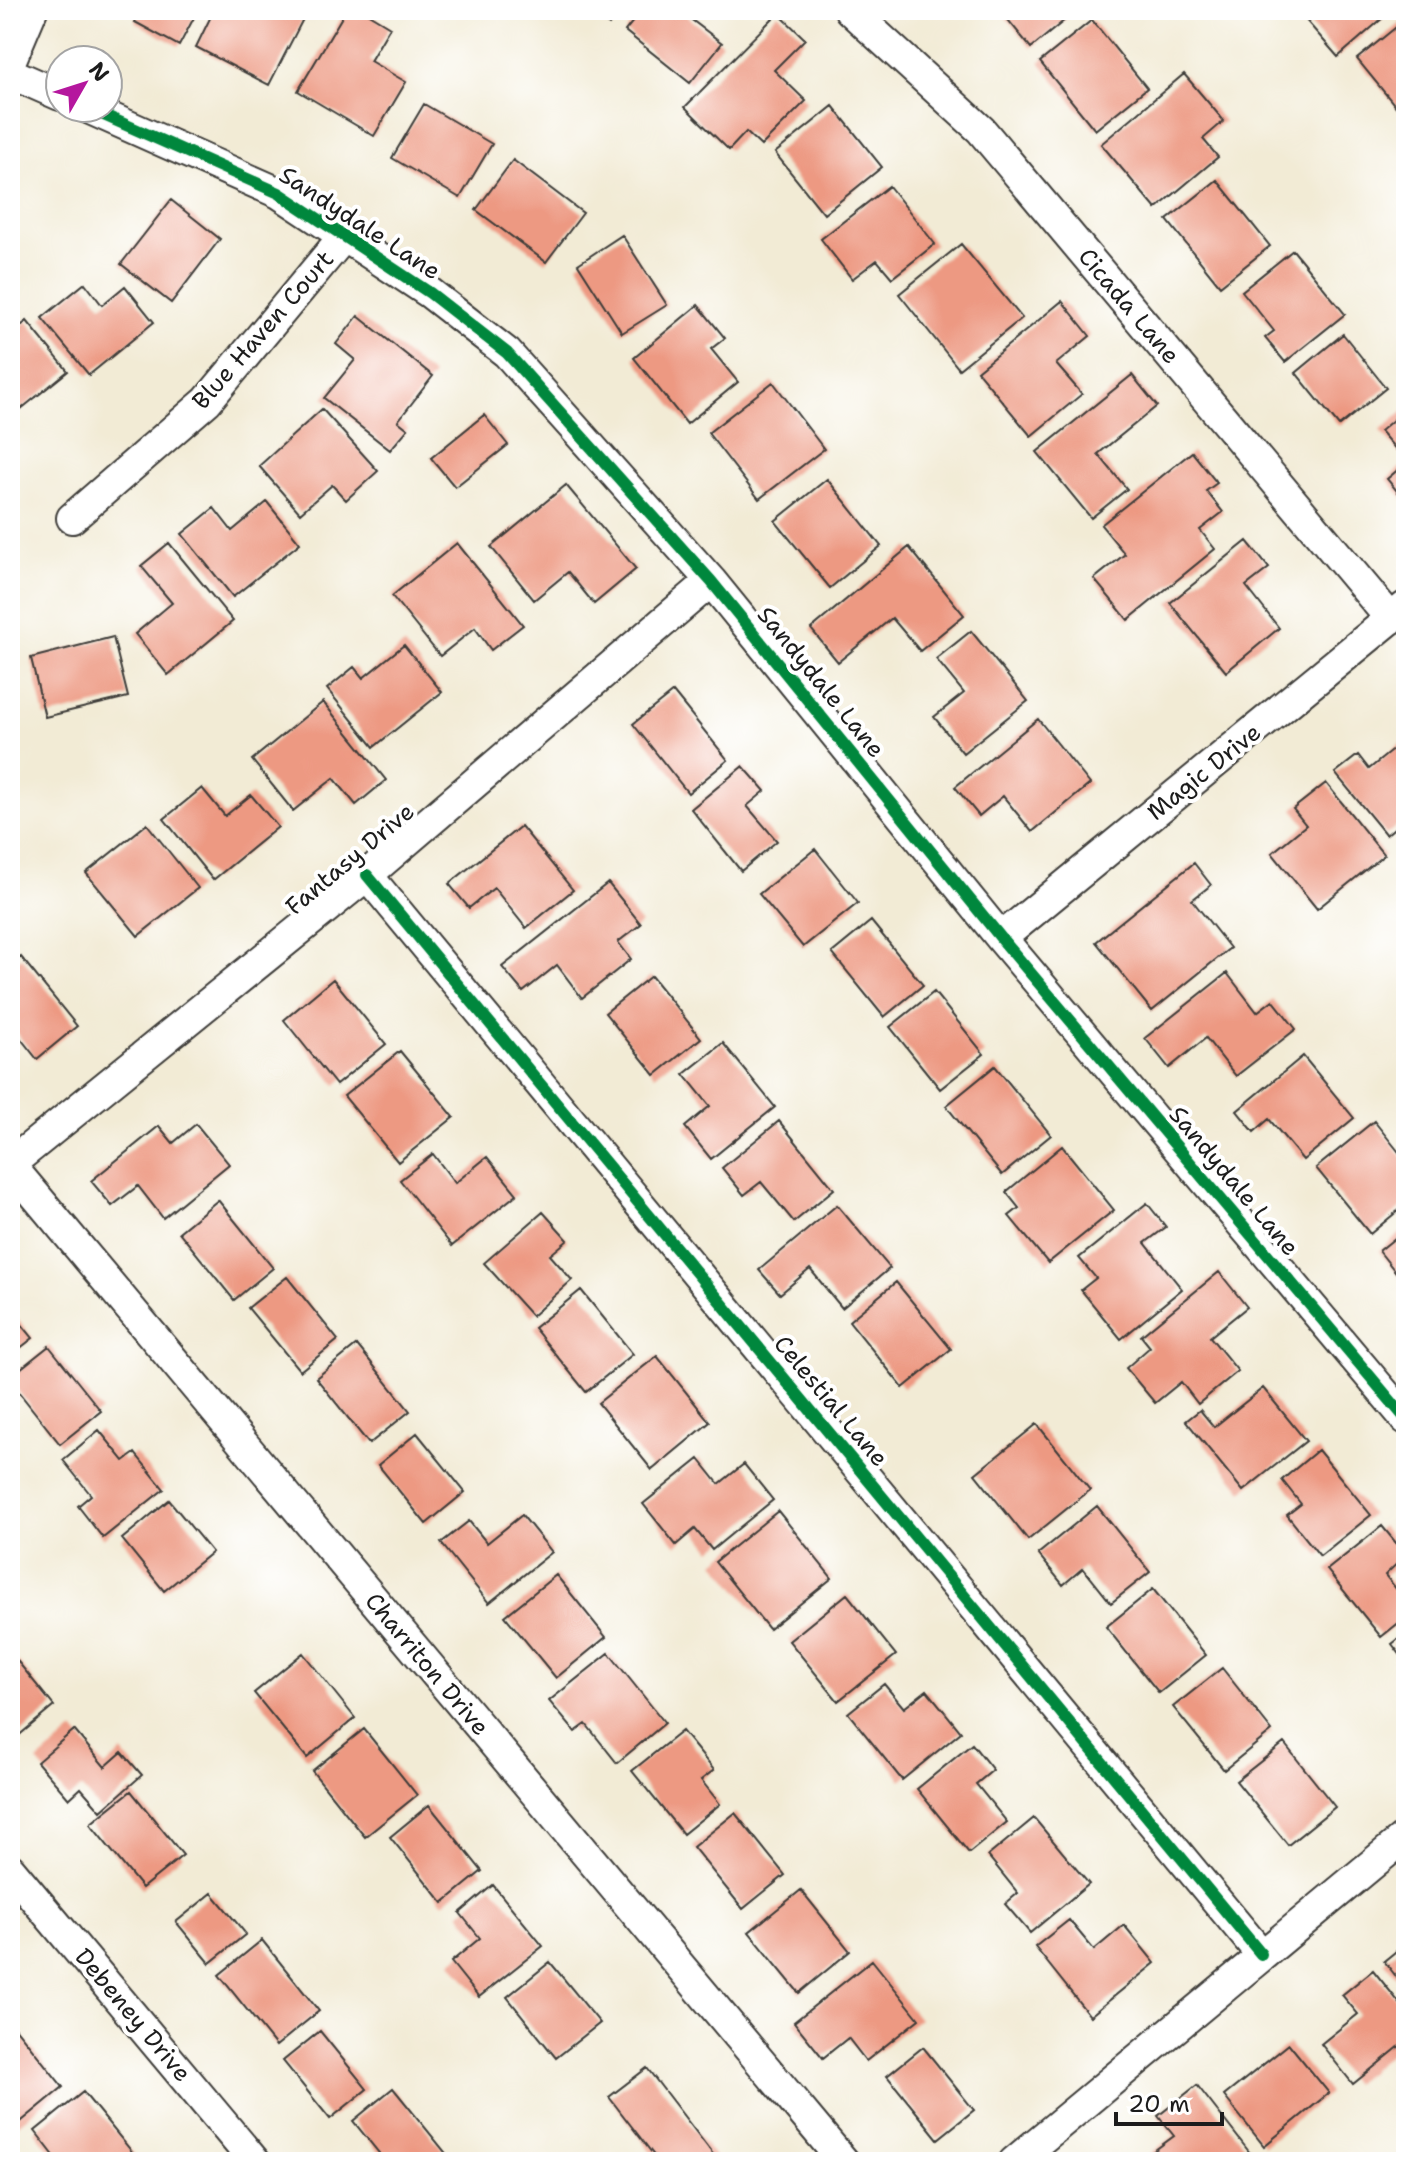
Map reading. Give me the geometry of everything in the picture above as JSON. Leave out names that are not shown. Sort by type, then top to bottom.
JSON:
[{"type":"street","points":[[10,62],[32,10]]},
{"type":"street","name":"Cicada Lane","points":[[850,10],[981,130],[1398,613]]},
{"type":"street","points":[[10,73],[44,88]]},
{"type":"street","name":"Sandydale Lane","points":[[124,124],[279,193],[430,293],[507,353],[711,581],[1001,938],[1406,1419]]},
{"type":"street","name":"Blue Haven Court","points":[[72,518],[207,401],[345,235]]},
{"type":"street","name":"Fantasy Drive","points":[[10,1164],[367,875],[711,581]]},
{"type":"street","name":"Magic Drive","points":[[1001,938],[1398,613]]},
{"type":"street","name":"Celestial Lane","points":[[367,875],[1261,1954]]},
{"type":"street","name":"Charriton Drive","points":[[10,1164],[844,2162]]},
{"type":"street","points":[[1014,2162],[1406,1836]]},
{"type":"street","name":"Debeney Drive","points":[[10,1869],[255,2162]]},
{"type":"building","points":[[142,10],[198,10],[179,46],[135,22]]},
{"type":"building","points":[[214,10],[286,10],[303,19],[269,85],[196,47]]},
{"type":"building","points":[[346,10],[362,10],[390,27],[370,61],[406,82],[374,136],[298,91]]},
{"type":"building","points":[[587,10],[620,10],[609,25]]},
{"type":"building","points":[[642,10],[687,10],[684,14],[722,43],[690,83],[625,31]]},
{"type":"building","points":[[1000,10],[1077,10],[1031,48]]},
{"type":"building","points":[[1297,10],[1392,10],[1338,57]]},
{"type":"building","points":[[778,13],[805,39],[774,70],[806,101],[761,146],[746,132],[729,150],[685,107]]},
{"type":"building","points":[[1406,19],[1406,119],[1357,59]]},
{"type":"building","points":[[1092,20],[1147,88],[1095,130],[1040,62]]},
{"type":"building","points":[[1184,74],[1224,121],[1203,139],[1218,157],[1156,209],[1101,144]]},
{"type":"building","points":[[424,104],[492,144],[460,198],[392,158]]},
{"type":"building","points":[[833,106],[882,167],[824,214],[775,153]]},
{"type":"building","points":[[513,160],[583,213],[546,262],[476,210]]},
{"type":"building","points":[[1217,180],[1270,246],[1220,286],[1167,220]]},
{"type":"building","points":[[889,186],[935,244],[892,278],[877,260],[852,279],[821,239]]},
{"type":"building","points":[[171,200],[220,239],[171,303],[121,264]]},
{"type":"building","points":[[622,235],[667,305],[622,333],[578,264]]},
{"type":"building","points":[[961,244],[1022,318],[959,369],[899,294]]},
{"type":"building","points":[[1293,250],[1345,314],[1285,362],[1265,338],[1274,331],[1242,291]]},
{"type":"building","points":[[85,283],[102,305],[125,286],[154,322],[89,375],[42,318]]},
{"type":"building","points":[[1062,301],[1090,336],[1056,364],[1082,394],[1031,436],[977,371]]},
{"type":"building","points":[[698,305],[725,338],[711,349],[738,382],[687,424],[634,358]]},
{"type":"building","points":[[358,316],[433,376],[398,421],[408,429],[390,450],[324,398],[355,360],[336,344]]},
{"type":"building","points":[[27,321],[68,371],[10,418],[10,335]]},
{"type":"building","points":[[1343,334],[1386,388],[1339,426],[1296,373]]},
{"type":"building","points":[[1132,375],[1157,406],[1098,454],[1127,489],[1091,518],[1037,452]]},
{"type":"building","points":[[773,382],[824,449],[759,499],[708,433]]},
{"type":"building","points":[[322,409],[378,471],[346,500],[332,485],[300,513],[259,466]]},
{"type":"building","points":[[1406,409],[1406,461],[1380,431]]},
{"type":"building","points":[[484,415],[508,445],[455,487],[431,458]]},
{"type":"building","points":[[1192,452],[1217,483],[1206,491],[1223,512],[1200,530],[1215,549],[1128,620],[1094,579],[1125,554],[1101,525]]},
{"type":"building","points":[[1406,463],[1406,502],[1387,479]]},
{"type":"building","points":[[827,479],[881,546],[830,588],[775,521]]},
{"type":"building","points":[[566,485],[636,569],[594,604],[568,572],[534,600],[491,547]]},
{"type":"building","points":[[267,502],[300,543],[233,597],[182,534],[214,508],[232,531]]},
{"type":"building","points":[[1247,541],[1269,568],[1246,586],[1279,628],[1226,672],[1170,603]]},
{"type":"building","points":[[169,543],[233,621],[168,675],[135,634],[172,603],[141,566]]},
{"type":"building","points":[[457,543],[523,625],[491,650],[475,628],[440,656],[392,596]]},
{"type":"building","points":[[909,547],[964,615],[920,651],[892,618],[838,662],[811,629]]},
{"type":"building","points":[[971,631],[1028,701],[963,753],[934,717],[964,693],[936,659]]},
{"type":"building","points":[[113,637],[128,697],[45,717],[31,658]]},
{"type":"building","points":[[404,645],[442,692],[374,747],[327,689],[354,667],[363,678]]},
{"type":"building","points":[[673,692],[728,760],[688,793],[633,724]]},
{"type":"building","points":[[323,702],[386,780],[356,805],[334,778],[293,811],[252,760]]},
{"type":"building","points":[[1038,719],[1090,784],[1032,832],[1003,796],[979,816],[955,787]]},
{"type":"building","points":[[1406,739],[1406,818],[1386,835],[1335,773],[1358,755],[1369,769]]},
{"type":"building","points":[[743,766],[765,791],[747,806],[777,841],[741,871],[691,809]]},
{"type":"building","points":[[1326,783],[1384,855],[1317,909],[1272,853],[1306,825],[1293,809]]},
{"type":"building","points":[[202,788],[225,816],[251,795],[278,827],[213,880],[164,819]]},
{"type":"building","points":[[147,824],[198,888],[138,936],[86,873]]},
{"type":"building","points":[[521,826],[573,890],[526,928],[494,888],[469,908],[449,884]]},
{"type":"building","points":[[815,849],[858,903],[803,947],[759,894]]},
{"type":"building","points":[[1194,863],[1211,885],[1192,900],[1230,948],[1152,1011],[1096,942]]},
{"type":"building","points":[[608,883],[641,924],[618,942],[631,959],[582,998],[557,965],[523,992],[502,967]]},
{"type":"building","points":[[871,921],[923,985],[884,1017],[832,953]]},
{"type":"building","points":[[21,957],[77,1026],[37,1059],[10,1025],[10,966]]},
{"type":"building","points":[[1227,973],[1257,1012],[1273,1000],[1296,1029],[1236,1076],[1206,1038],[1169,1068],[1145,1038]]},
{"type":"building","points":[[651,976],[701,1038],[655,1075],[605,1013]]},
{"type":"building","points":[[333,979],[386,1044],[336,1085],[284,1020]]},
{"type":"building","points":[[934,992],[984,1054],[940,1089],[890,1027]]},
{"type":"building","points":[[723,1043],[775,1107],[711,1159],[685,1127],[710,1106],[684,1074]]},
{"type":"building","points":[[400,1051],[454,1117],[398,1162],[344,1096]]},
{"type":"building","points":[[1303,1056],[1354,1118],[1303,1160],[1269,1119],[1254,1132],[1237,1111]]},
{"type":"building","points":[[995,1066],[1051,1135],[1002,1175],[946,1106]]},
{"type":"building","points":[[779,1121],[834,1189],[794,1222],[761,1182],[744,1195],[722,1168]]},
{"type":"building","points":[[1374,1121],[1406,1161],[1406,1204],[1370,1234],[1316,1168]]},
{"type":"building","points":[[196,1124],[229,1164],[163,1218],[138,1186],[112,1206],[91,1181],[159,1126],[173,1143]]},
{"type":"building","points":[[1062,1146],[1114,1210],[1048,1263],[1009,1216],[1019,1208],[1006,1192]]},
{"type":"building","points":[[433,1154],[455,1183],[487,1157],[517,1194],[452,1246],[400,1180]]},
{"type":"building","points":[[218,1200],[273,1268],[234,1300],[179,1232]]},
{"type":"building","points":[[1147,1203],[1166,1227],[1145,1243],[1182,1289],[1121,1339],[1081,1290],[1096,1278],[1079,1258]]},
{"type":"building","points":[[837,1205],[890,1268],[842,1308],[810,1269],[780,1294],[759,1270]]},
{"type":"building","points":[[543,1212],[568,1240],[550,1255],[572,1280],[532,1316],[484,1263]]},
{"type":"building","points":[[1406,1229],[1406,1285],[1379,1251]]},
{"type":"building","points":[[1219,1272],[1247,1307],[1210,1337],[1238,1371],[1198,1404],[1181,1382],[1155,1403],[1126,1368],[1150,1347],[1141,1336]]},
{"type":"building","points":[[287,1277],[338,1340],[300,1371],[248,1308]]},
{"type":"building","points":[[896,1282],[951,1349],[903,1388],[849,1321]]},
{"type":"building","points":[[581,1290],[633,1354],[586,1392],[534,1328]]},
{"type":"building","points":[[10,1310],[33,1338],[10,1356]]},
{"type":"building","points":[[357,1345],[410,1411],[369,1444],[316,1378]]},
{"type":"building","points":[[49,1346],[101,1411],[60,1444],[10,1381],[10,1377]]},
{"type":"building","points":[[657,1356],[710,1422],[652,1470],[598,1403]]},
{"type":"building","points":[[1263,1388],[1306,1441],[1243,1491],[1186,1421],[1200,1410],[1214,1427]]},
{"type":"building","points":[[1037,1424],[1090,1490],[1028,1540],[975,1474]]},
{"type":"building","points":[[99,1430],[124,1461],[135,1453],[164,1489],[103,1538],[78,1506],[91,1495],[63,1460]]},
{"type":"building","points":[[417,1433],[465,1492],[426,1524],[378,1465]]},
{"type":"building","points":[[1318,1450],[1371,1515],[1320,1556],[1287,1515],[1301,1504],[1282,1480]]},
{"type":"building","points":[[699,1459],[719,1484],[744,1464],[773,1500],[712,1550],[695,1529],[676,1545],[643,1504]]},
{"type":"building","points":[[169,1500],[212,1552],[164,1591],[122,1539]]},
{"type":"building","points":[[1097,1506],[1150,1572],[1111,1603],[1083,1568],[1063,1585],[1038,1554]]},
{"type":"building","points":[[778,1511],[832,1578],[769,1629],[715,1562]]},
{"type":"building","points":[[522,1515],[552,1552],[489,1603],[441,1543],[469,1521],[487,1543]]},
{"type":"building","points":[[1382,1526],[1406,1555],[1385,1575],[1406,1601],[1406,1617],[1381,1637],[1327,1570]]},
{"type":"building","points":[[556,1575],[606,1637],[556,1678],[505,1616]]},
{"type":"building","points":[[1153,1589],[1206,1655],[1159,1693],[1106,1627]]},
{"type":"building","points":[[847,1594],[896,1655],[838,1701],[789,1641]]},
{"type":"building","points":[[1406,1633],[1406,1662],[1392,1644]]},
{"type":"building","points":[[10,1652],[54,1706],[17,1737],[10,1728]]},
{"type":"building","points":[[303,1653],[355,1718],[307,1758],[254,1693]]},
{"type":"building","points":[[609,1653],[665,1723],[617,1763],[586,1724],[575,1732],[549,1701]]},
{"type":"building","points":[[1222,1668],[1272,1731],[1224,1770],[1173,1707]]},
{"type":"building","points":[[884,1684],[904,1708],[927,1690],[961,1732],[902,1780],[848,1713]]},
{"type":"building","points":[[364,1729],[417,1795],[365,1837],[312,1771]]},
{"type":"building","points":[[74,1730],[105,1767],[122,1752],[142,1775],[101,1811],[81,1788],[69,1799],[37,1762]]},
{"type":"building","points":[[682,1731],[714,1770],[701,1780],[720,1804],[683,1834],[632,1771]]},
{"type":"building","points":[[1284,1743],[1335,1807],[1288,1845],[1236,1781]]},
{"type":"building","points":[[972,1744],[993,1770],[976,1784],[1007,1822],[969,1853],[917,1789]]},
{"type":"building","points":[[131,1791],[183,1855],[142,1888],[90,1824]]},
{"type":"building","points":[[429,1805],[482,1871],[443,1903],[390,1837]]},
{"type":"building","points":[[735,1813],[785,1875],[743,1909],[693,1847]]},
{"type":"building","points":[[1034,1818],[1089,1884],[1030,1933],[1005,1904],[1018,1893],[988,1856]]},
{"type":"building","points":[[493,1885],[543,1946],[479,1997],[451,1962],[480,1938],[460,1913]]},
{"type":"building","points":[[801,1890],[850,1951],[799,1993],[749,1932]]},
{"type":"building","points":[[212,1893],[246,1934],[210,1963],[176,1922]]},
{"type":"building","points":[[1069,1920],[1094,1950],[1124,1925],[1155,1963],[1090,2016],[1035,1947]]},
{"type":"building","points":[[262,1940],[319,2011],[276,2046],[219,1975]]},
{"type":"building","points":[[1406,1943],[1406,1989],[1384,1961]]},
{"type":"building","points":[[872,1960],[919,2019],[866,2061],[848,2038],[823,2058],[794,2022]]},
{"type":"building","points":[[550,1962],[600,2023],[556,2058],[507,1997]]},
{"type":"building","points":[[1373,1970],[1406,2011],[1406,2041],[1353,2084],[1321,2044],[1358,2014],[1342,1995]]},
{"type":"building","points":[[10,2021],[63,2087],[17,2125],[10,2116]]},
{"type":"building","points":[[320,2031],[367,2089],[330,2119],[283,2061]]},
{"type":"building","points":[[1289,2044],[1329,2093],[1264,2146],[1224,2096]]},
{"type":"building","points":[[923,2047],[974,2110],[938,2139],[887,2076]]},
{"type":"building","points":[[647,2068],[719,2162],[659,2162],[609,2097]]},
{"type":"building","points":[[1197,2085],[1257,2162],[1158,2162],[1151,2153],[1174,2136],[1158,2116]]},
{"type":"building","points":[[393,2088],[449,2157],[443,2162],[378,2162],[383,2158],[353,2121]]},
{"type":"building","points":[[83,2092],[138,2159],[134,2162],[59,2162],[35,2131]]},
{"type":"cycle path","points":[[124,124],[279,193],[430,293],[507,353],[711,581],[1001,938],[1406,1419]]},
{"type":"cycle path","points":[[367,875],[1261,1954]]}]
